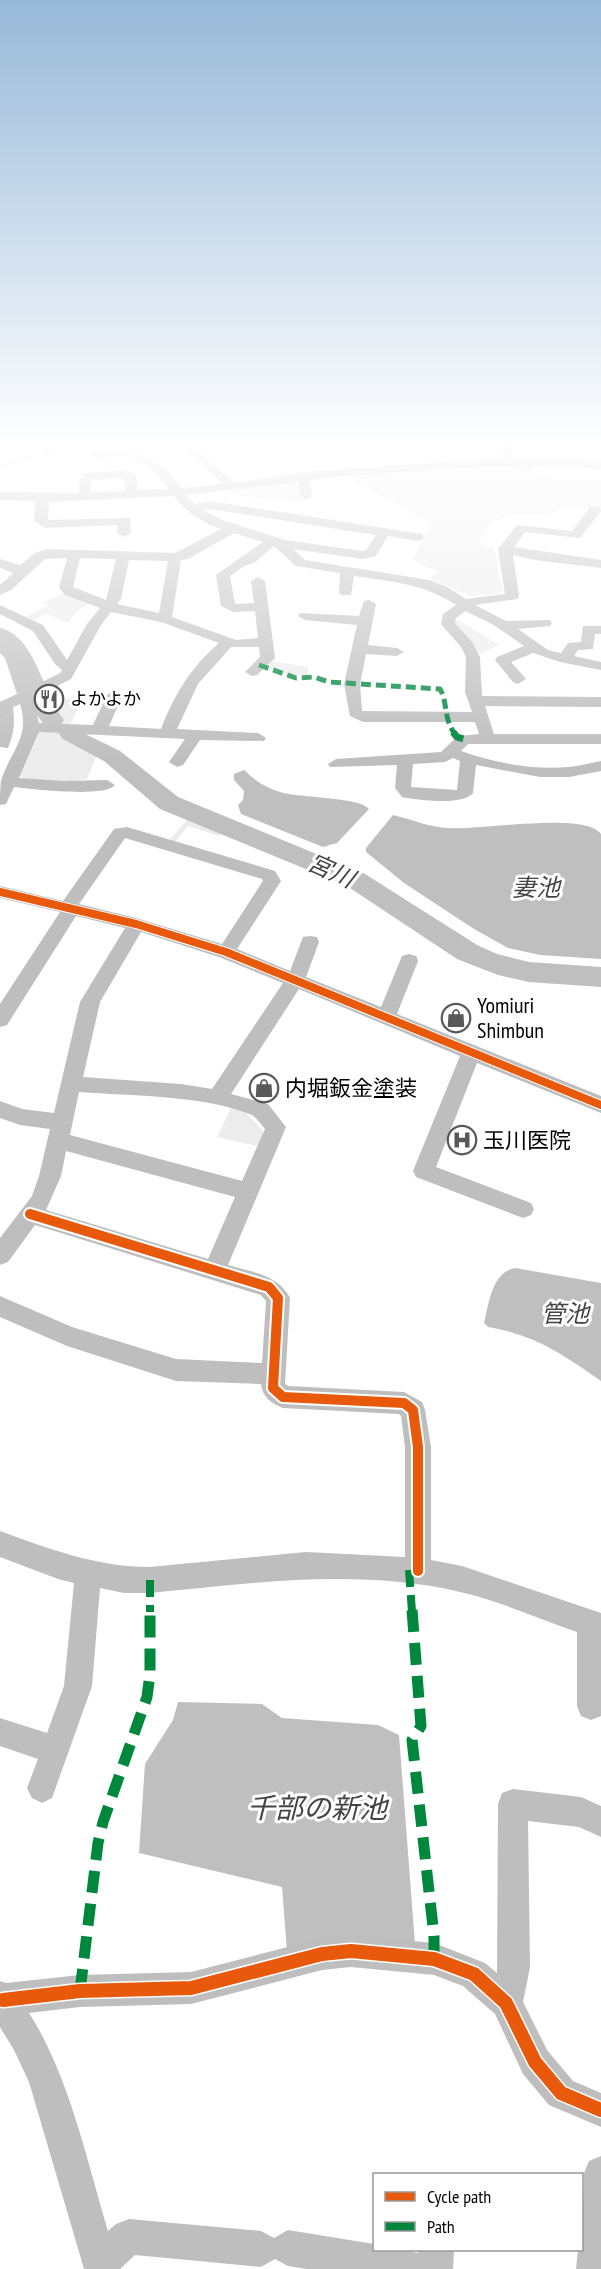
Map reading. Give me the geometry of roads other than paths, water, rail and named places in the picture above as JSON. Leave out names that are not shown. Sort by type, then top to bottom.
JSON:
[{"type":"street","points":[[0,591],[41,555],[175,557],[192,551]]},
{"type":"street","points":[[262,607],[233,608],[228,606],[223,575],[239,562],[249,560],[264,551]]},
{"type":"street","points":[[287,551],[301,563],[424,583],[442,590],[504,625],[543,653],[601,666]]},
{"type":"street","points":[[336,551],[363,555],[372,551]]},
{"type":"street","points":[[488,739],[473,692],[473,657],[448,624],[448,617],[459,611],[464,604],[477,600],[512,596],[505,551]]},
{"type":"street","points":[[513,551],[535,556],[601,564]]},
{"type":"street","points":[[74,555],[66,588],[70,592],[109,606],[165,619],[229,642],[266,642]]},
{"type":"street","points":[[0,708],[60,680],[70,669],[94,624],[114,599],[123,557]]},
{"type":"street","points":[[165,619],[175,557]]},
{"type":"street","points":[[0,563],[10,568],[24,570]]},
{"type":"street","points":[[346,592],[347,569]]},
{"type":"street","points":[[252,672],[268,658],[258,581]]},
{"type":"street","points":[[369,604],[352,684],[356,713],[363,717],[601,702]]},
{"type":"street","points":[[0,609],[37,627],[54,648],[60,664],[70,669]]},
{"type":"street","points":[[305,616],[366,621]]},
{"type":"street","points":[[504,625],[545,623]]},
{"type":"street","points":[[565,659],[573,646],[588,646],[588,629],[601,630]]},
{"type":"street","points":[[167,734],[182,695],[195,674],[206,661],[229,642]]},
{"type":"street","points":[[0,645],[24,695],[32,727],[29,739],[8,772],[0,800]]},
{"type":"street","points":[[518,679],[502,660],[535,647]]},
{"type":"street","points":[[359,649],[398,652]]},
{"type":"street","points":[[99,730],[115,695]]},
{"type":"street","points":[[32,727],[258,738]]},
{"type":"street","points":[[177,762],[196,735]]},
{"type":"street","points":[[336,764],[445,757],[464,739],[601,739]]},
{"type":"street","points":[[450,752],[468,759],[503,767],[551,772],[571,772],[601,766]]},
{"type":"street","points":[[405,760],[403,788],[408,793],[457,796],[465,793],[468,759]]},
{"type":"street","points":[[8,772],[64,786],[101,785],[86,804]]},
{"type":"street","points":[[0,1020],[120,833],[127,832],[269,875],[272,881],[226,952]]},
{"type":"street","points":[[2,896],[70,908],[136,924],[226,952],[601,1105]]},
{"type":"street","points":[[0,1255],[41,1200],[47,1184],[90,1002],[136,924]]},
{"type":"street","points":[[217,1098],[296,979],[310,942]]},
{"type":"street","points":[[387,1016],[409,961]]},
{"type":"street","points":[[472,1051],[424,1171],[523,1209]]},
{"type":"street","points":[[71,1084],[181,1092],[217,1098],[261,1110],[276,1126],[214,1270]]},
{"type":"street","points":[[0,1109],[60,1131],[248,1192]]},
{"type":"street","points":[[30,1214],[270,1287],[278,1298],[273,1388],[283,1397],[404,1403],[413,1410],[418,1447],[418,1571]]},
{"type":"street","points":[[0,1306],[67,1336],[176,1370],[274,1374]]},
{"type":"street","points":[[0,1544],[58,1566],[124,1580],[150,1580],[306,1565],[418,1571],[462,1579],[596,1625],[591,1706]]},
{"type":"street","points":[[42,1788],[78,1686],[88,1574]]},
{"type":"street","points":[[0,1732],[55,1750]]},
{"type":"street","points":[[506,2003],[514,1967],[513,1804],[581,1812],[601,1822]]},
{"type":"street","points":[[414,2269],[274,2249],[129,2236],[101,2265],[45,2080],[26,2038],[2,1999],[80,1991],[191,1988],[322,1954],[351,1952],[434,1959],[474,1974],[506,2003],[535,2062],[561,2092],[601,2110]]},
{"type":"street","points":[[594,2269],[601,2173]]},
{"type":"street","points":[[435,2269],[436,2251]]},
{"type":"water","points":[[13,706],[14,718],[10,743],[8,748],[0,747],[0,713]]},
{"type":"water","points":[[244,770],[260,783],[280,792],[354,802],[369,809],[337,843],[323,847],[241,814],[238,805],[243,800],[244,791],[234,780],[234,774]]},
{"type":"water","name":"妻池","points":[[393,815],[426,825],[447,828],[553,823],[591,827],[601,834],[601,959],[540,955],[508,948],[474,929],[404,883],[366,852],[366,848]]},
{"type":"water","name":"管池","points":[[515,1268],[601,1283],[601,1381],[574,1362],[534,1340],[488,1327],[484,1323],[496,1282],[501,1275]]},
{"type":"water","name":"千部の新池","points":[[178,1702],[262,1704],[282,1718],[378,1725],[399,1735],[415,1944],[287,1951],[282,1887],[139,1853],[145,1764],[173,1720]]},
{"type":"waterway","name":"宮川","points":[[0,634],[7,639],[24,661],[33,682]]},
{"type":"waterway","name":"宮川","points":[[37,699],[52,720]]},
{"type":"waterway","name":"宮川","points":[[71,734],[112,756],[169,803],[356,880],[467,952],[508,968],[529,972],[575,977],[601,977]]},
{"type":"place","name":"よかよか","points":[[49,699]]},
{"type":"place","name":"Yomiuri Shimbun","points":[[456,1018]]},
{"type":"place","name":"内堀鈑金塗装","points":[[264,1088]]},
{"type":"place","name":"玉川医院","points":[[462,1140]]}]
